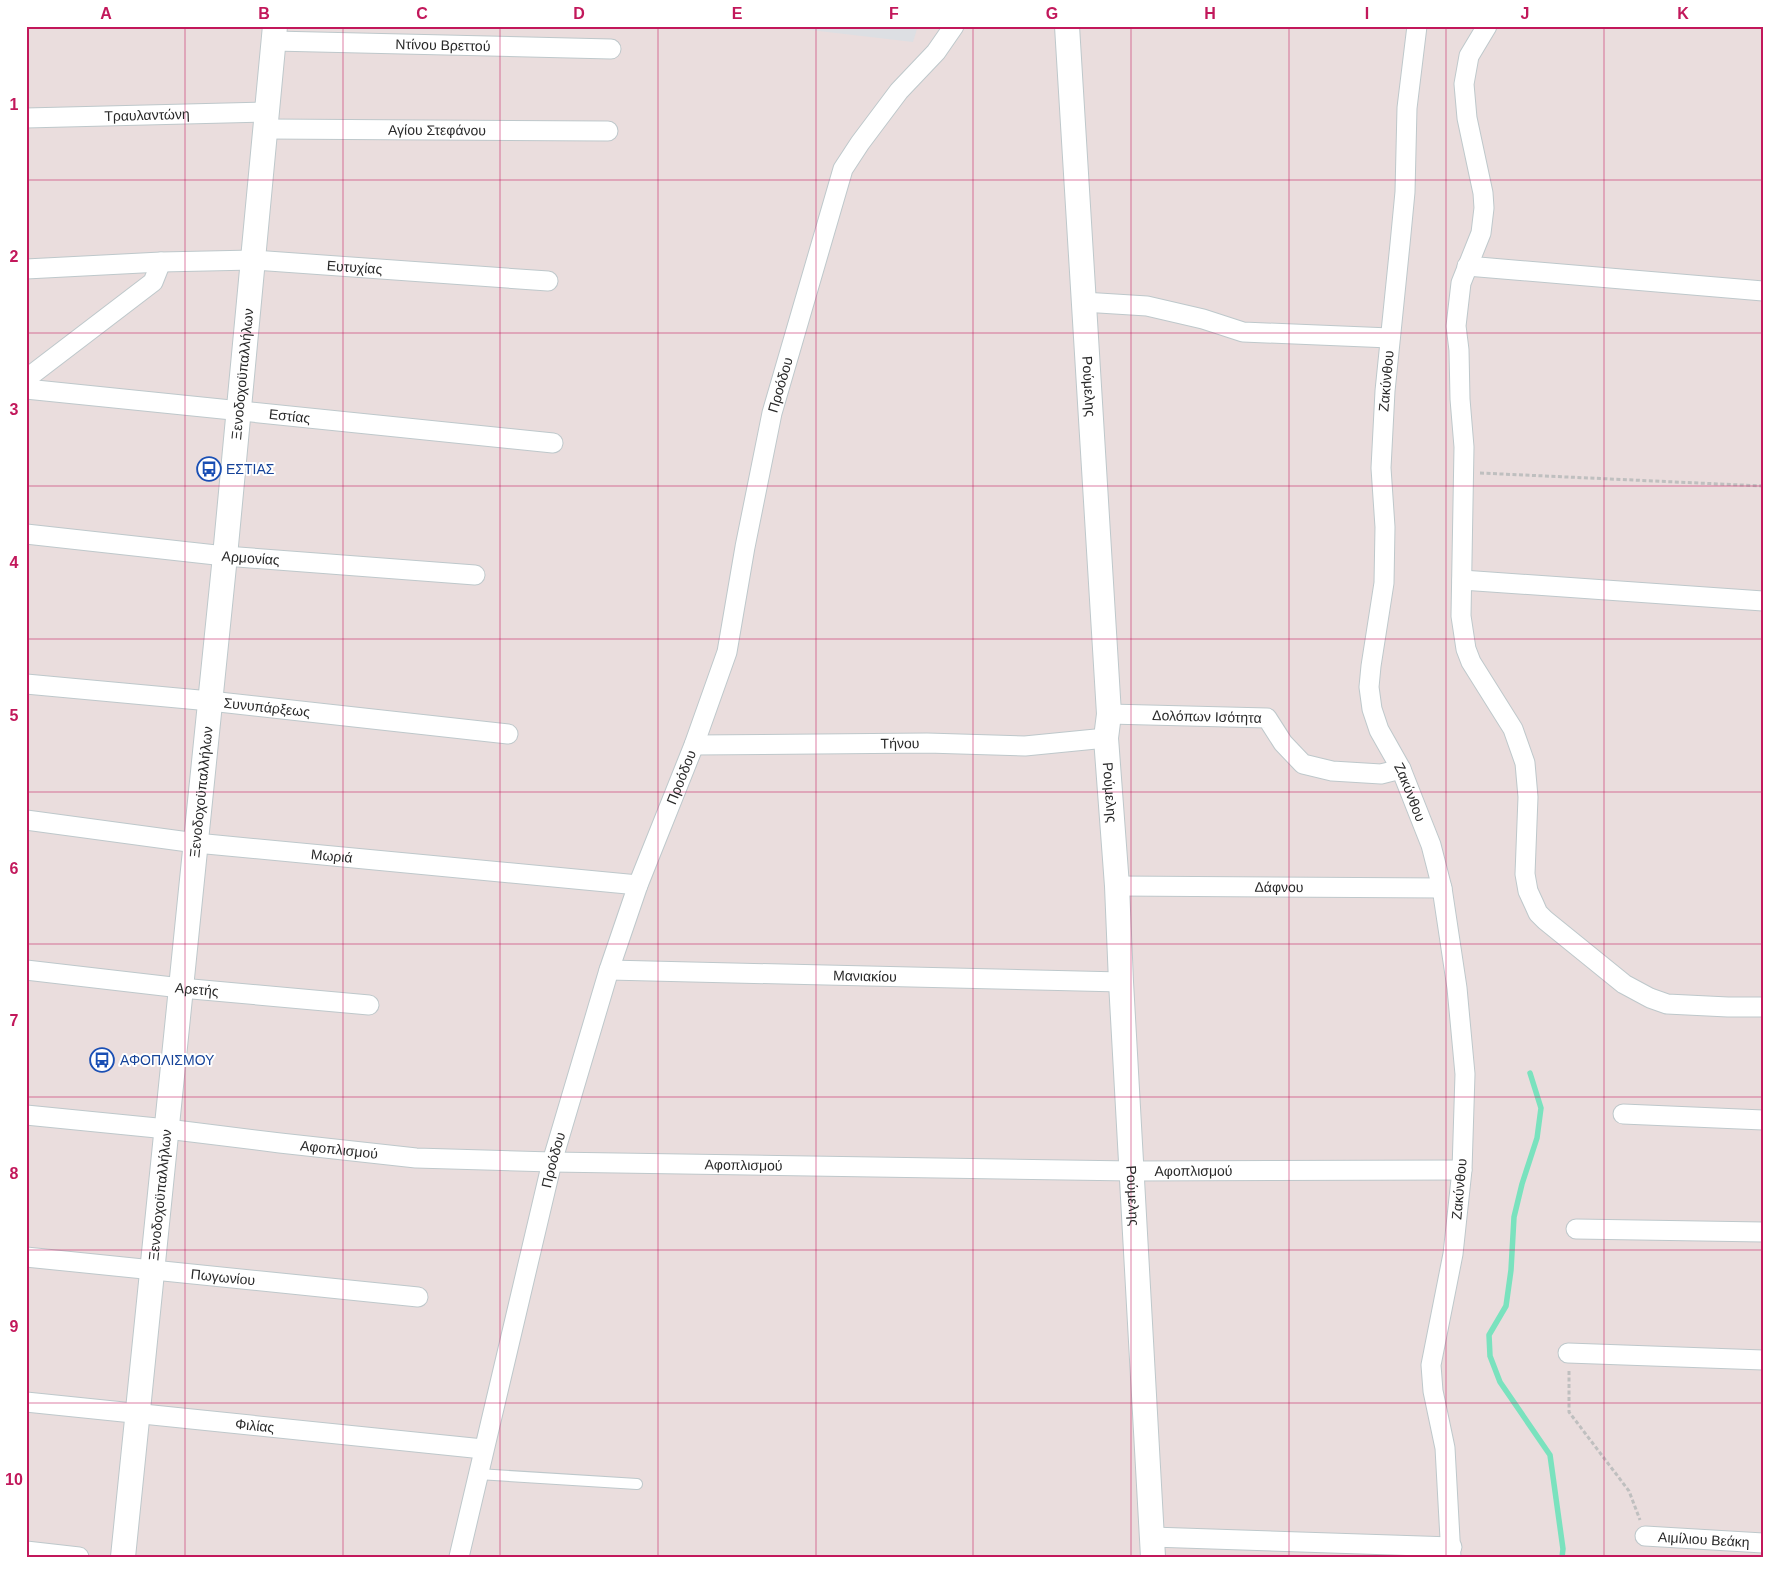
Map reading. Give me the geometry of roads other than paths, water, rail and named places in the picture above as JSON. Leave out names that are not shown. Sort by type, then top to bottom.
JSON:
[{"type":"street","name":"Προόδου","points":[[459,1557],[552,1162],[609,970],[638,885],[728,652],[745,547],[772,413],[843,169],[899,91],[936,52],[954,26]]},
{"type":"street","name":"Ρούμελης","points":[[1067,26],[1108,714],[1106,738],[1117,886],[1152,1547]]},
{"type":"street","name":"Ζακύνθου","points":[[1416,26],[1407,108],[1405,192],[1385,391],[1381,468],[1385,528],[1384,583],[1369,687],[1372,709],[1379,730],[1401,769],[1431,845],[1442,888],[1457,988],[1465,1074],[1462,1170],[1453,1254],[1431,1365],[1432,1392],[1446,1448],[1451,1552]]},
{"type":"street","points":[[1487,26],[1469,56],[1464,84],[1467,118],[1483,193],[1484,208],[1480,232],[1458,295],[1456,326],[1459,350],[1464,472],[1461,616],[1466,649],[1479,676],[1513,729],[1525,763],[1528,797],[1524,851],[1528,891],[1538,913],[1545,920],[1612,975],[1641,994],[1667,1004],[1763,1007]]},
{"type":"street","name":"Ντίνου Βρεττού","points":[[275,34],[611,49]]},
{"type":"street","name":"Ξενοδοχοϋπαλλήλων","points":[[123,1557],[225,556],[275,34]]},
{"type":"street","name":"Τραυλαντώνη","points":[[26,118],[267,120]]},
{"type":"street","name":"Αγίου Στεφάνου","points":[[267,120],[608,131]]},
{"type":"street","name":"Ευτυχίας","points":[[26,269],[162,262],[253,260],[548,281]]},
{"type":"street","points":[[26,380],[153,282],[162,262]]},
{"type":"street","points":[[1467,266],[1763,291]]},
{"type":"street","points":[[1083,302],[1147,306],[1203,319],[1244,332],[1390,338]]},
{"type":"street","name":"Εστίας","points":[[26,389],[553,443]]},
{"type":"street","name":"Αρμονίας","points":[[26,534],[225,556],[476,576]]},
{"type":"street","points":[[1462,580],[1763,600]]},
{"type":"street","name":"Συνυπάρξεως","points":[[26,684],[210,701],[508,734]]},
{"type":"street","name":"Δολόπων Ισότητα","points":[[1108,714],[1267,718],[1283,743],[1303,764],[1332,771],[1381,774],[1401,769]]},
{"type":"street","name":"Τήνου","points":[[694,744],[928,743],[1025,746],[1106,738]]},
{"type":"street","name":"Μωριά","points":[[26,820],[196,843],[638,885]]},
{"type":"street","name":"Δάφνου","points":[[1117,886],[1442,888]]},
{"type":"street","name":"Αρετής","points":[[26,970],[181,988],[369,1005]]},
{"type":"street","name":"Μανιακίου","points":[[609,970],[1121,982]]},
{"type":"street","points":[[1623,1114],[1763,1120]]},
{"type":"street","name":"Αφοπλισμού","points":[[26,1115],[167,1129],[416,1158],[552,1162],[1132,1171],[1462,1170]]},
{"type":"street","points":[[1576,1229],[1763,1232]]},
{"type":"street","name":"Πωγωνίου","points":[[26,1257],[418,1297]]},
{"type":"street","points":[[1568,1353],[1763,1360]]},
{"type":"street","name":"Φιλίας","points":[[26,1402],[483,1450]]},
{"type":"street","name":"Αιμίλιου Βεάκη","points":[[1645,1536],[1763,1543]]},
{"type":"street","points":[[1152,1547],[1451,1552]]},
{"type":"street","points":[[26,1552],[79,1557]]},
{"type":"lane","points":[[478,1474],[637,1484]]},
{"type":"waterway","points":[[1530,1073],[1541,1108],[1537,1138],[1522,1184],[1514,1217],[1511,1270],[1506,1306],[1489,1335],[1490,1356],[1500,1382],[1550,1455],[1563,1549],[1562,1557]]},
{"type":"place","name":"ΕΣΤΙΑΣ","points":[[209,469]]},
{"type":"place","name":"ΑΦΟΠΛΙΣΜΟΥ","points":[[102,1060]]}]
